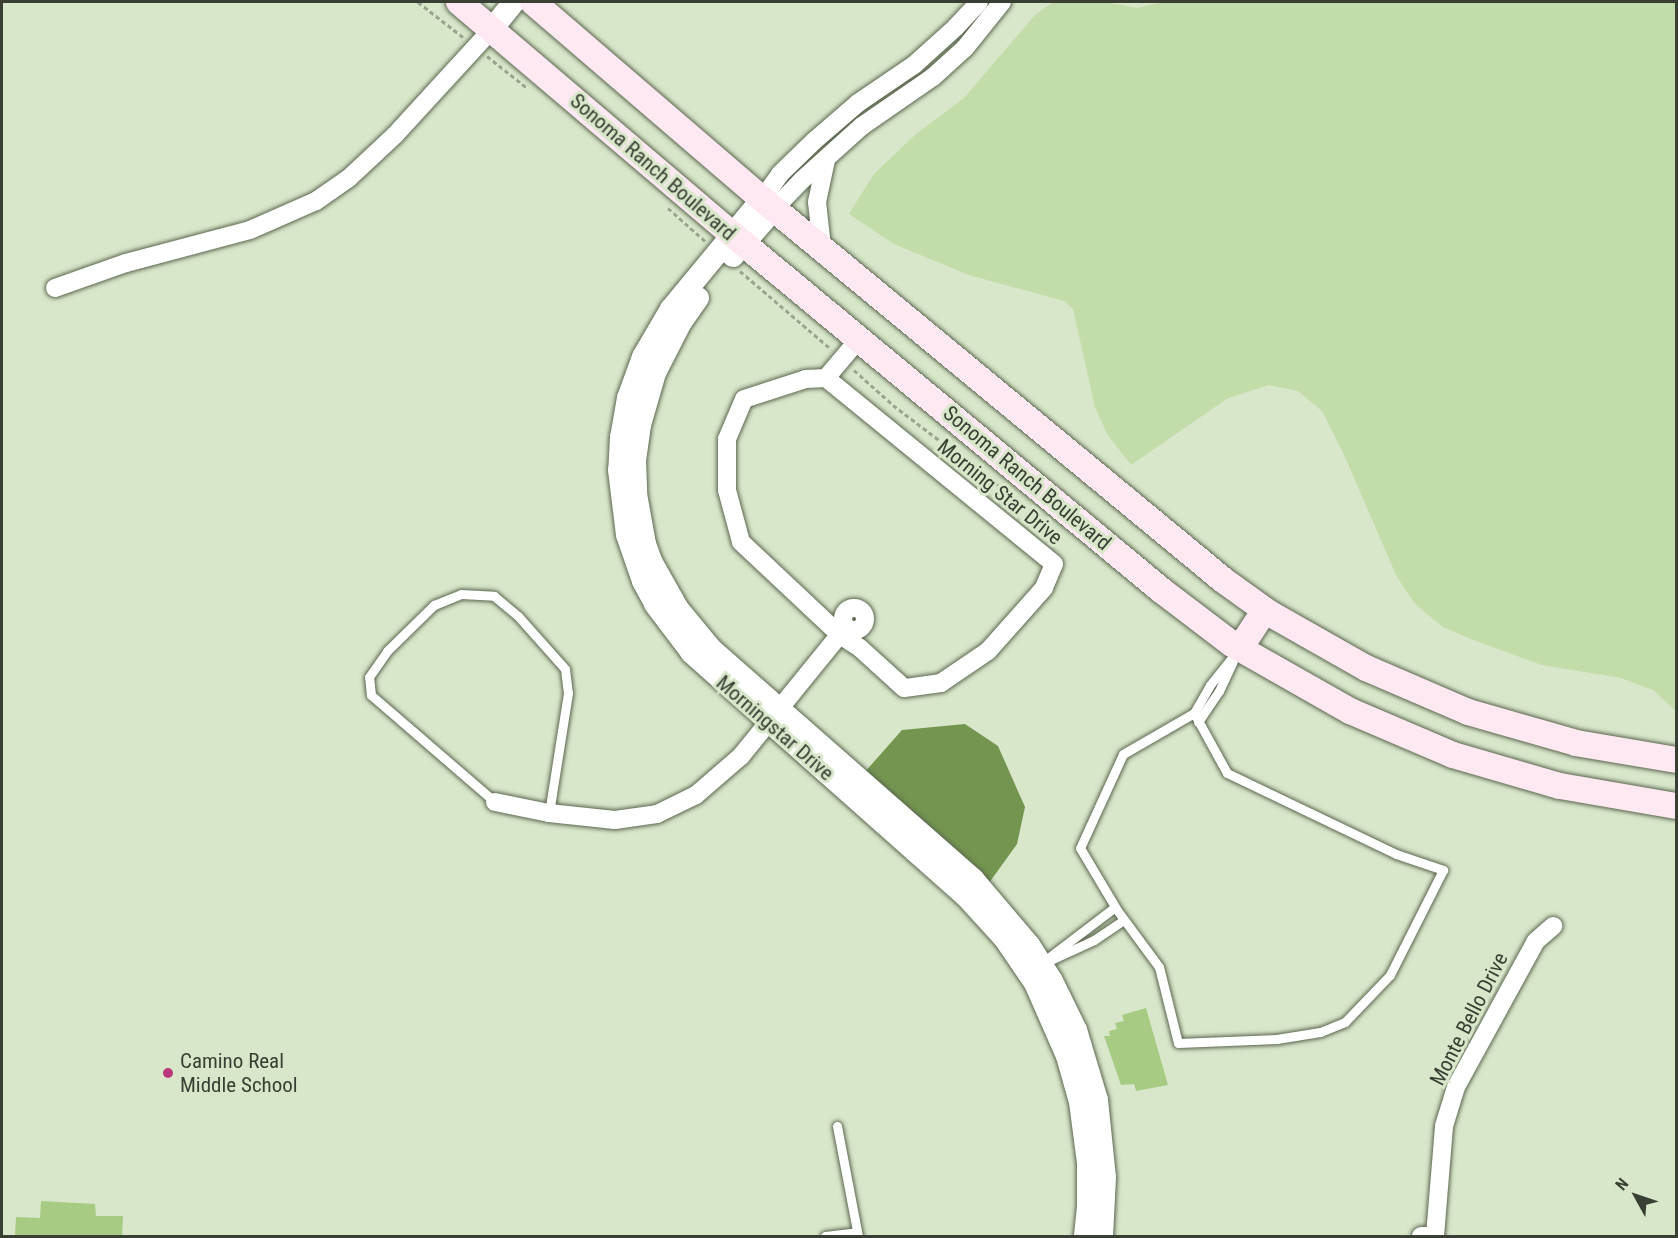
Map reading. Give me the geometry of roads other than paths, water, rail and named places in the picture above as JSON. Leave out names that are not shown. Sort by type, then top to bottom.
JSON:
[{"type":"main road","name":"Sonoma Ranch Boulevard","points":[[459,2],[738,239],[1175,601],[1240,648],[1350,711],[1453,755],[1560,786],[1677,806]]},
{"type":"main road","points":[[533,2],[768,204],[1222,580],[1265,610],[1366,668],[1460,709],[1567,741],[1677,760]]},
{"type":"main road","points":[[1240,648],[1265,610]]},
{"type":"street","points":[[56,288],[126,263],[250,230],[316,201],[349,178],[395,135],[514,2]]},
{"type":"street","points":[[768,204],[797,157],[858,103],[914,65],[956,28],[979,2]]},
{"type":"street","points":[[768,204],[802,180],[870,121],[941,70],[965,48],[1002,2]]},
{"type":"street","points":[[822,248],[817,202],[826,160]]},
{"type":"street","name":"Morningstar Drive","points":[[768,204],[666,316],[643,357],[623,418],[619,470],[620,493],[627,535],[634,559],[666,621],[707,668],[773,715],[966,896],[1035,968],[1076,1030],[1097,1100],[1105,1177],[1102,1236]]},
{"type":"street","points":[[495,802],[549,813],[615,820],[657,814],[696,795],[741,756],[843,631],[741,542],[727,490],[727,439],[744,399],[806,379],[826,378],[859,339]]},
{"type":"street","name":"Morning Star Drive","points":[[826,378],[1054,564],[1044,588],[988,651],[941,683],[904,688],[843,631]]},
{"type":"street","name":"Monte Bello Drive","points":[[1421,1236],[1435,1236],[1444,1126],[1456,1087],[1536,941],[1553,926]]},
{"type":"street","name":"Morningstar Drive","points":[[1035,968],[1067,1056],[1080,1102],[1088,1171],[1084,1236]]},
{"type":"lane","points":[[858,103],[870,121]]},
{"type":"lane","points":[[495,802],[371,695],[369,677],[387,651],[434,605],[461,594],[494,596],[518,616],[565,669],[568,693],[549,813]]},
{"type":"lane","points":[[1194,712],[1227,773],[1395,854],[1443,870],[1390,975],[1345,1022],[1320,1032],[1277,1039],[1178,1043],[1159,967],[1124,920],[1080,848],[1123,754],[1194,712],[1210,685],[1240,648]]},
{"type":"lane","points":[[1198,722],[1219,691],[1240,648]]},
{"type":"lane","points":[[1035,968],[1116,907]]},
{"type":"lane","points":[[1035,968],[1094,940],[1124,920]]},
{"type":"lane","points":[[825,1236],[857,1234],[837,1126]]},
{"type":"place","name":"Camino Real Middle School","points":[[168,1073]]}]
